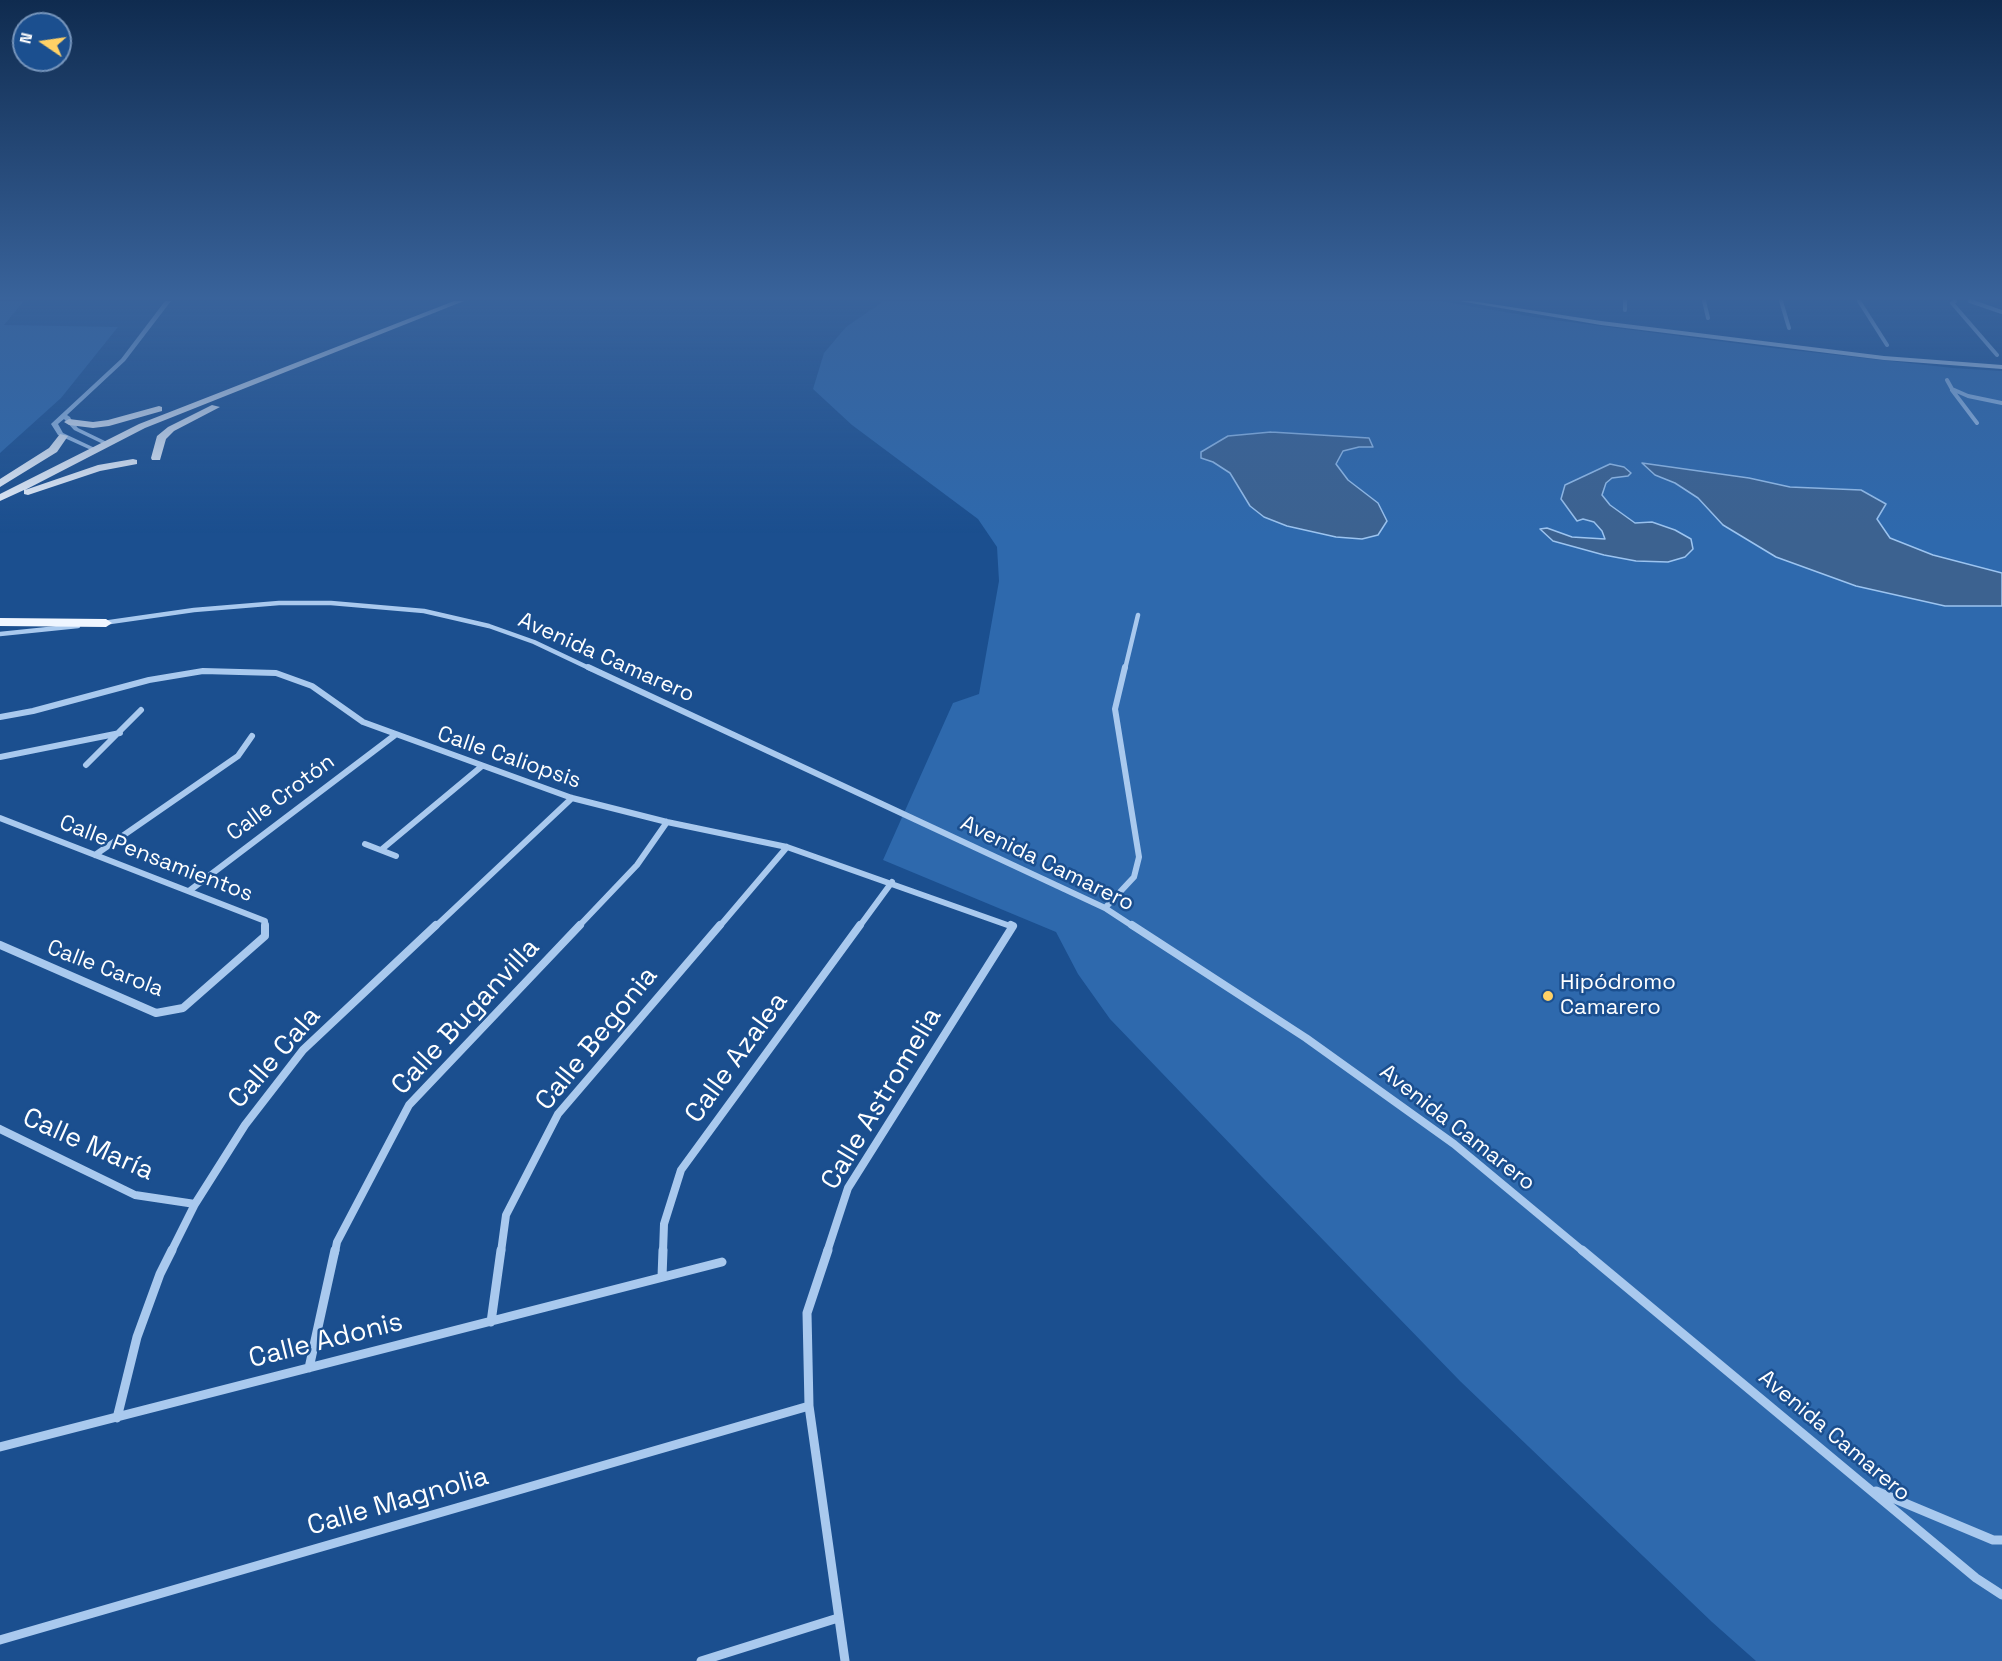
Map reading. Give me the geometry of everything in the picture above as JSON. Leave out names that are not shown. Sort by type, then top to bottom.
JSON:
[{"type":"main road","points":[[66,419],[93,425],[109,423],[185,401],[245,379]]},
{"type":"main road","points":[[71,450],[81,445],[105,443],[258,379]]},
{"type":"main road","points":[[156,458],[161,438],[185,420],[277,379]]},
{"type":"main road","points":[[0,498],[94,444],[185,401]]},
{"type":"main road","points":[[0,485],[53,450],[63,436]]},
{"type":"main road","points":[[0,485],[60,455]]},
{"type":"main road","points":[[0,504],[69,477],[98,468],[133,462]]},
{"type":"main road","points":[[1,631],[106,623]]},
{"type":"street","points":[[81,445],[63,436],[54,424],[66,419],[105,379]]},
{"type":"street","points":[[1947,380],[1977,423]]},
{"type":"street","points":[[1952,389],[1968,396],[2002,403]]},
{"type":"street","points":[[66,419],[94,444]]},
{"type":"street","name":"Avenida Camarero","points":[[106,623],[194,610],[279,603],[331,603],[424,611],[489,626],[545,647],[1105,909],[1306,1038],[1454,1144],[1976,1578],[2002,1595]]},
{"type":"street","points":[[1105,909],[1134,877],[1139,857],[1115,709],[1138,615]]},
{"type":"street","name":"Calle Caliopsis","points":[[0,717],[33,711],[149,680],[203,670],[276,673],[312,686],[363,722],[572,798],[667,822],[787,847],[1013,926]]},
{"type":"street","points":[[86,765],[120,734],[141,710]]},
{"type":"street","points":[[0,757],[120,734]]},
{"type":"street","name":"Calle Crotón","points":[[189,891],[395,735]]},
{"type":"street","points":[[95,855],[237,756],[252,736]]},
{"type":"street","points":[[381,850],[482,766]]},
{"type":"street","name":"Calle Cala","points":[[117,1418],[137,1337],[160,1274],[195,1204],[245,1125],[303,1050],[572,798]]},
{"type":"street","name":"Calle Pensamientos","points":[[1,819],[265,921],[265,936],[222,974]]},
{"type":"street","name":"Calle Buganvilla","points":[[309,1368],[337,1242],[409,1105],[637,865],[667,822]]},
{"type":"street","points":[[365,844],[396,856]]},
{"type":"street","name":"Calle Begonia","points":[[490,1322],[506,1215],[558,1114],[787,847]]},
{"type":"street","name":"Calle Azalea","points":[[662,1277],[664,1224],[681,1170],[892,882]]},
{"type":"street","name":"Calle Astromelia","points":[[845,1661],[809,1406],[807,1312],[848,1188],[1013,926]]},
{"type":"street","name":"Calle Carola","points":[[0,945],[156,1013],[183,1008],[222,974]]},
{"type":"street","name":"Calle María","points":[[0,1129],[135,1195],[195,1204]]},
{"type":"street","name":"Calle Adonis","points":[[0,1447],[722,1262]]},
{"type":"street","name":"Calle Magnolia","points":[[0,1640],[809,1406]]},
{"type":"street","points":[[1870,1488],[1993,1540],[2002,1540]]},
{"type":"street","points":[[701,1661],[838,1618]]},
{"type":"shaded area","points":[[0,379],[77,379],[61,398],[0,453]]},
{"type":"shaded area","name":"Hipódromo Camarero","points":[[816,379],[2002,379],[2002,1661],[1756,1661],[1712,1622],[1460,1381],[1110,1019],[1078,974],[1056,932],[883,860],[953,703],[979,694],[999,581],[997,547],[978,519],[852,425],[813,389]]},
{"type":"shaded area","points":[[1271,432],[1369,438],[1373,447],[1359,447],[1343,451],[1336,464],[1348,480],[1378,503],[1387,521],[1378,535],[1362,539],[1336,537],[1287,526],[1264,517],[1250,506],[1230,473],[1213,462],[1201,458],[1201,452],[1228,436]]},
{"type":"shaded area","points":[[1642,463],[1749,478],[1790,487],[1861,490],[1886,504],[1877,519],[1890,538],[1933,555],[2002,573],[2002,606],[1945,606],[1856,586],[1776,557],[1723,525],[1698,498],[1675,483],[1655,475]]},
{"type":"shaded area","points":[[1610,464],[1624,467],[1631,473],[1628,476],[1612,478],[1606,483],[1602,495],[1610,505],[1635,523],[1652,522],[1675,530],[1691,539],[1693,549],[1685,557],[1668,562],[1636,561],[1604,555],[1553,541],[1540,529],[1547,528],[1572,537],[1605,539],[1602,531],[1594,522],[1583,519],[1577,521],[1561,499],[1565,485]]},
{"type":"place","name":"Hipódromo Camarero","points":[[1548,996]]}]
